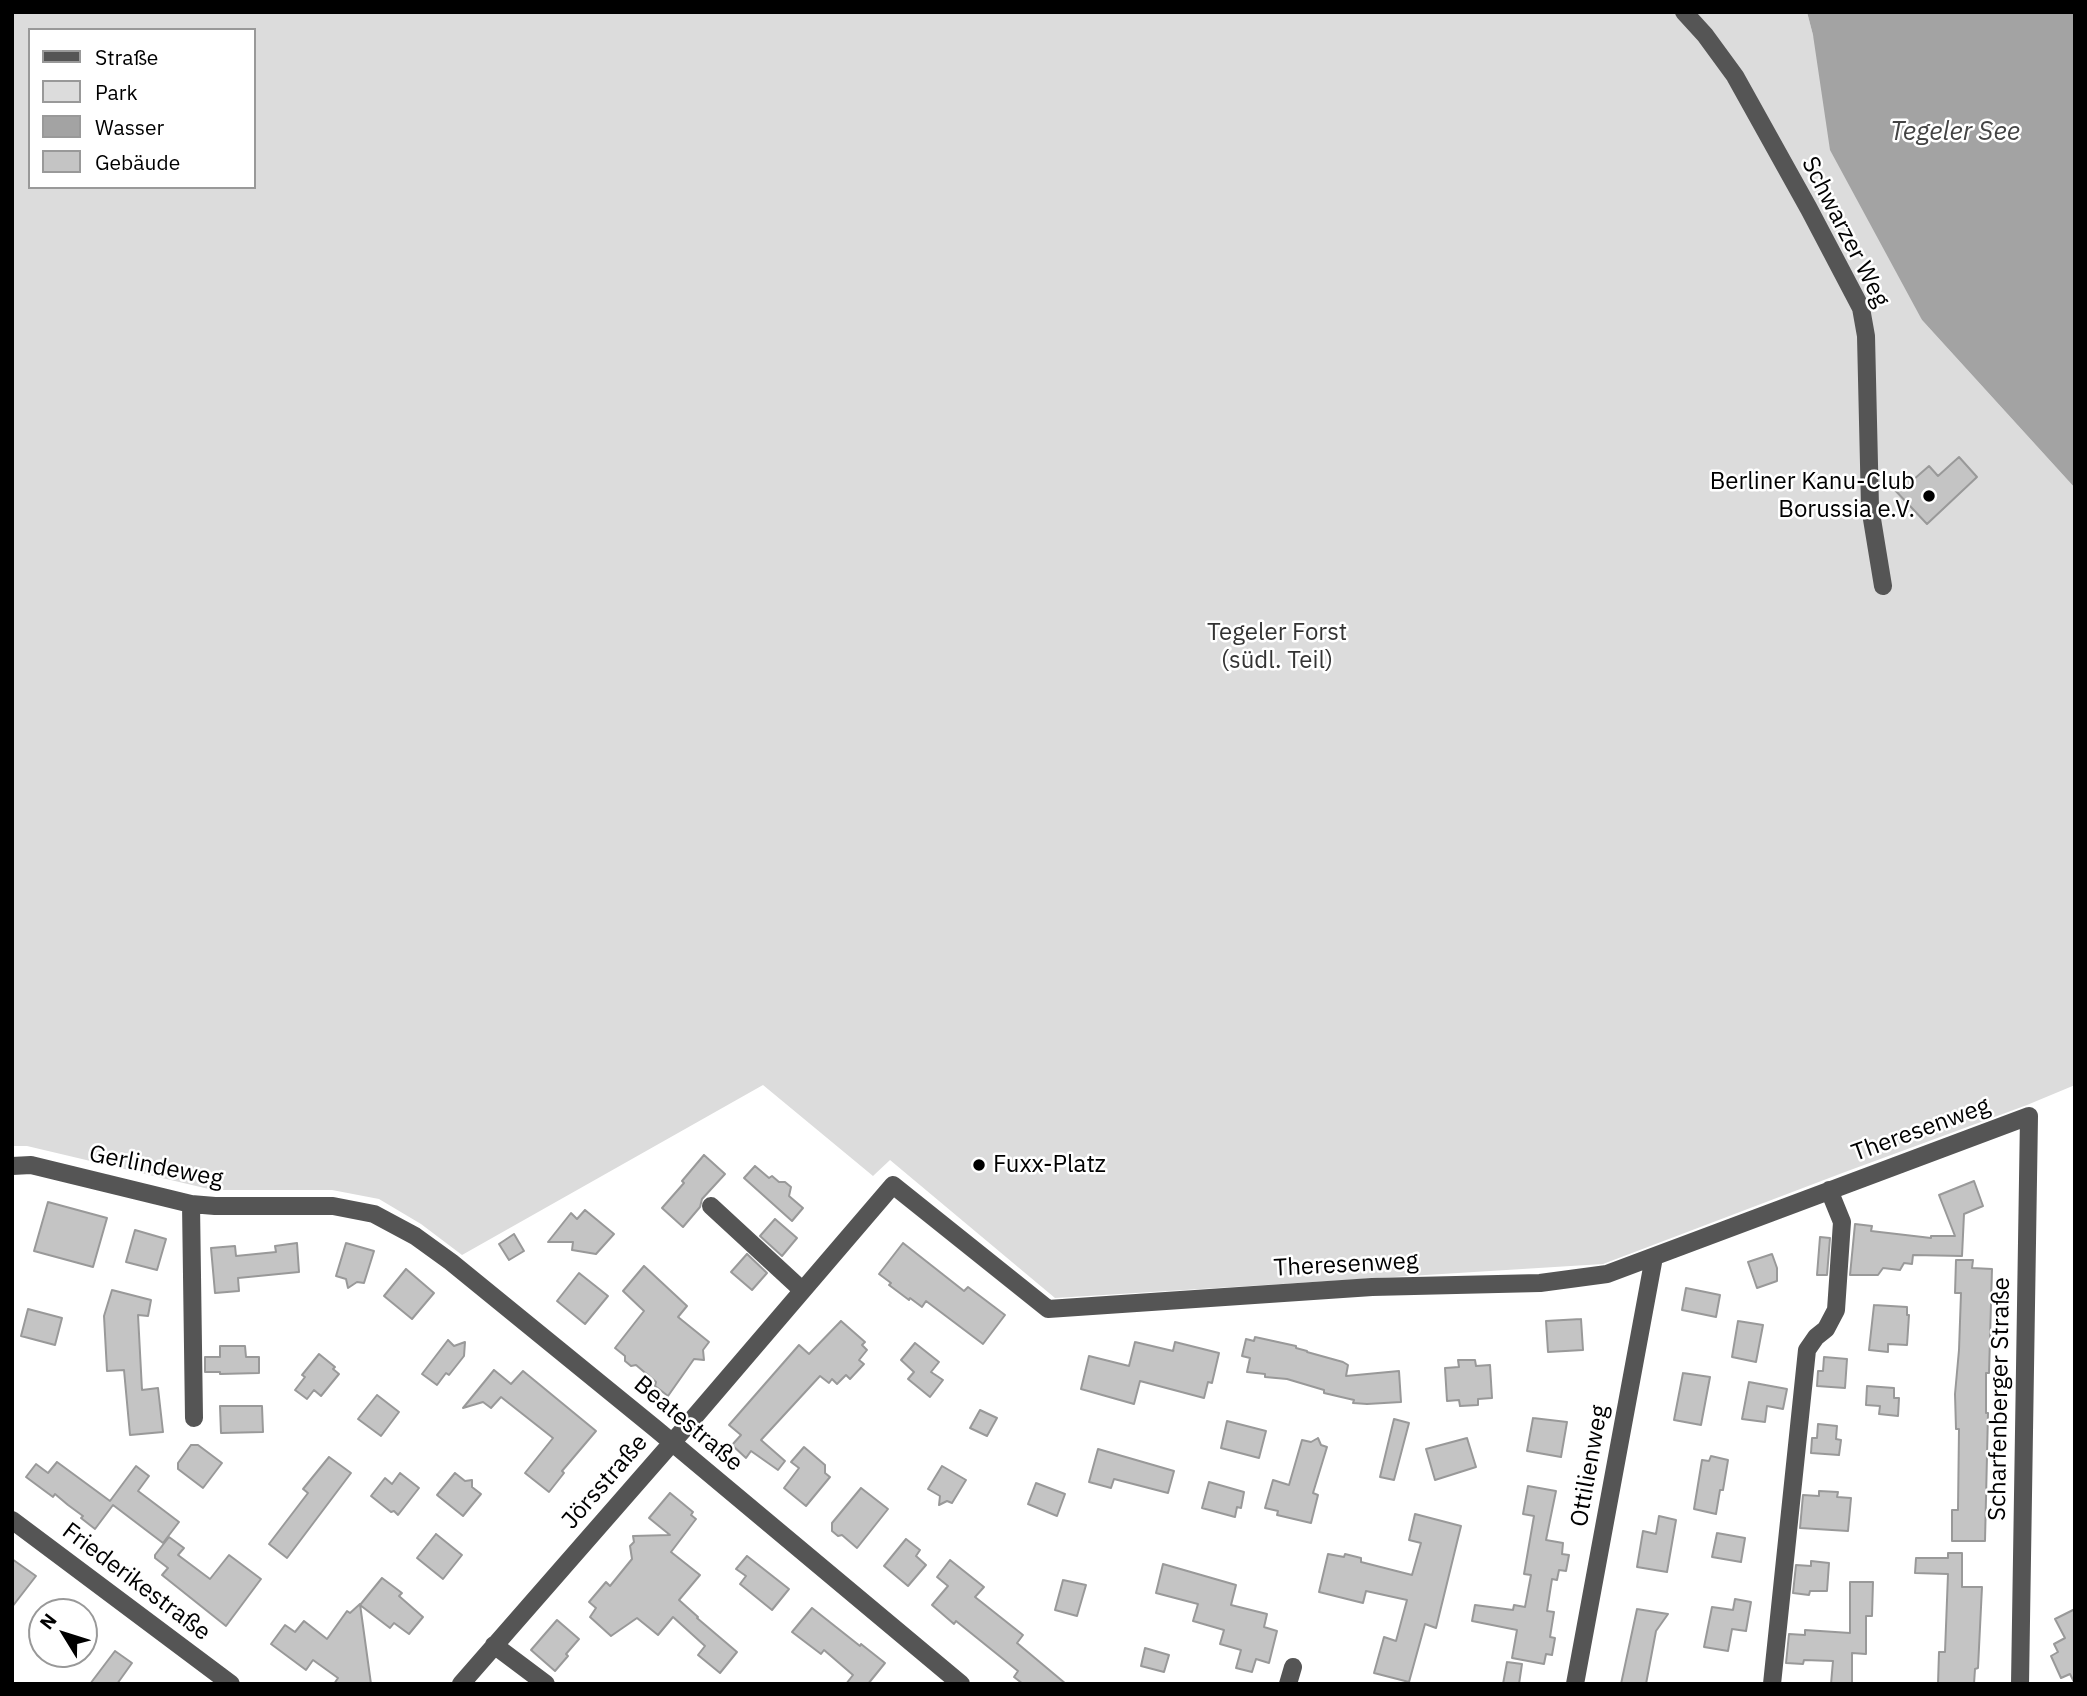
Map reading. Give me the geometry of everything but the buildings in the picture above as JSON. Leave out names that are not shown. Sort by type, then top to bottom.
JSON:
[{"type":"street","name":"Schwarzer Weg","points":[[1684,12],[1735,76],[1861,308],[1866,335],[1870,507],[1883,586]]},
{"type":"street","name":"Theresenweg","points":[[893,1185],[1048,1309],[1372,1286],[1540,1283],[1607,1274],[2029,1116]]},
{"type":"street","name":"Scharfenberger Straße","points":[[2020,1684],[2029,1116]]},
{"type":"street","name":"Gerlindeweg","points":[[12,1166],[31,1165],[191,1204],[333,1206],[374,1214]]},
{"type":"street","name":"Jörsstraße","points":[[461,1684],[893,1185]]},
{"type":"street","name":"Theresenweg","points":[[1772,1684],[1807,1350],[1826,1329],[1836,1310],[1842,1222],[1829,1191]]},
{"type":"street","points":[[191,1204],[194,1418]]},
{"type":"street","points":[[710,1206],[802,1290]]},
{"type":"street","name":"Beatestraße","points":[[374,1214],[415,1236],[451,1262],[672,1442],[961,1684]]},
{"type":"street","name":"Ottilienweg","points":[[1575,1684],[1654,1257]]},
{"type":"street","name":"Friederikestraße","points":[[12,1520],[231,1684]]},
{"type":"street","points":[[494,1645],[546,1684]]},
{"type":"green space","name":"Tegeler Forst (südl. Teil)","points":[[12,12],[1807,12],[1813,35],[1922,320],[2075,488],[2075,1085],[1603,1264],[1055,1298],[890,1160],[873,1176],[763,1085],[462,1255],[421,1224],[379,1199],[332,1190],[213,1190],[27,1146],[12,1146]]},
{"type":"water","name":"Tegeler See","points":[[1807,12],[2075,12],[2075,488],[1922,320],[1830,150],[1813,35]]},
{"type":"place","name":"Berliner Kanu-Club Borussia e.V.","points":[[1929,496]]},
{"type":"place","name":"Fuxx-Platz","points":[[979,1165]]}]
